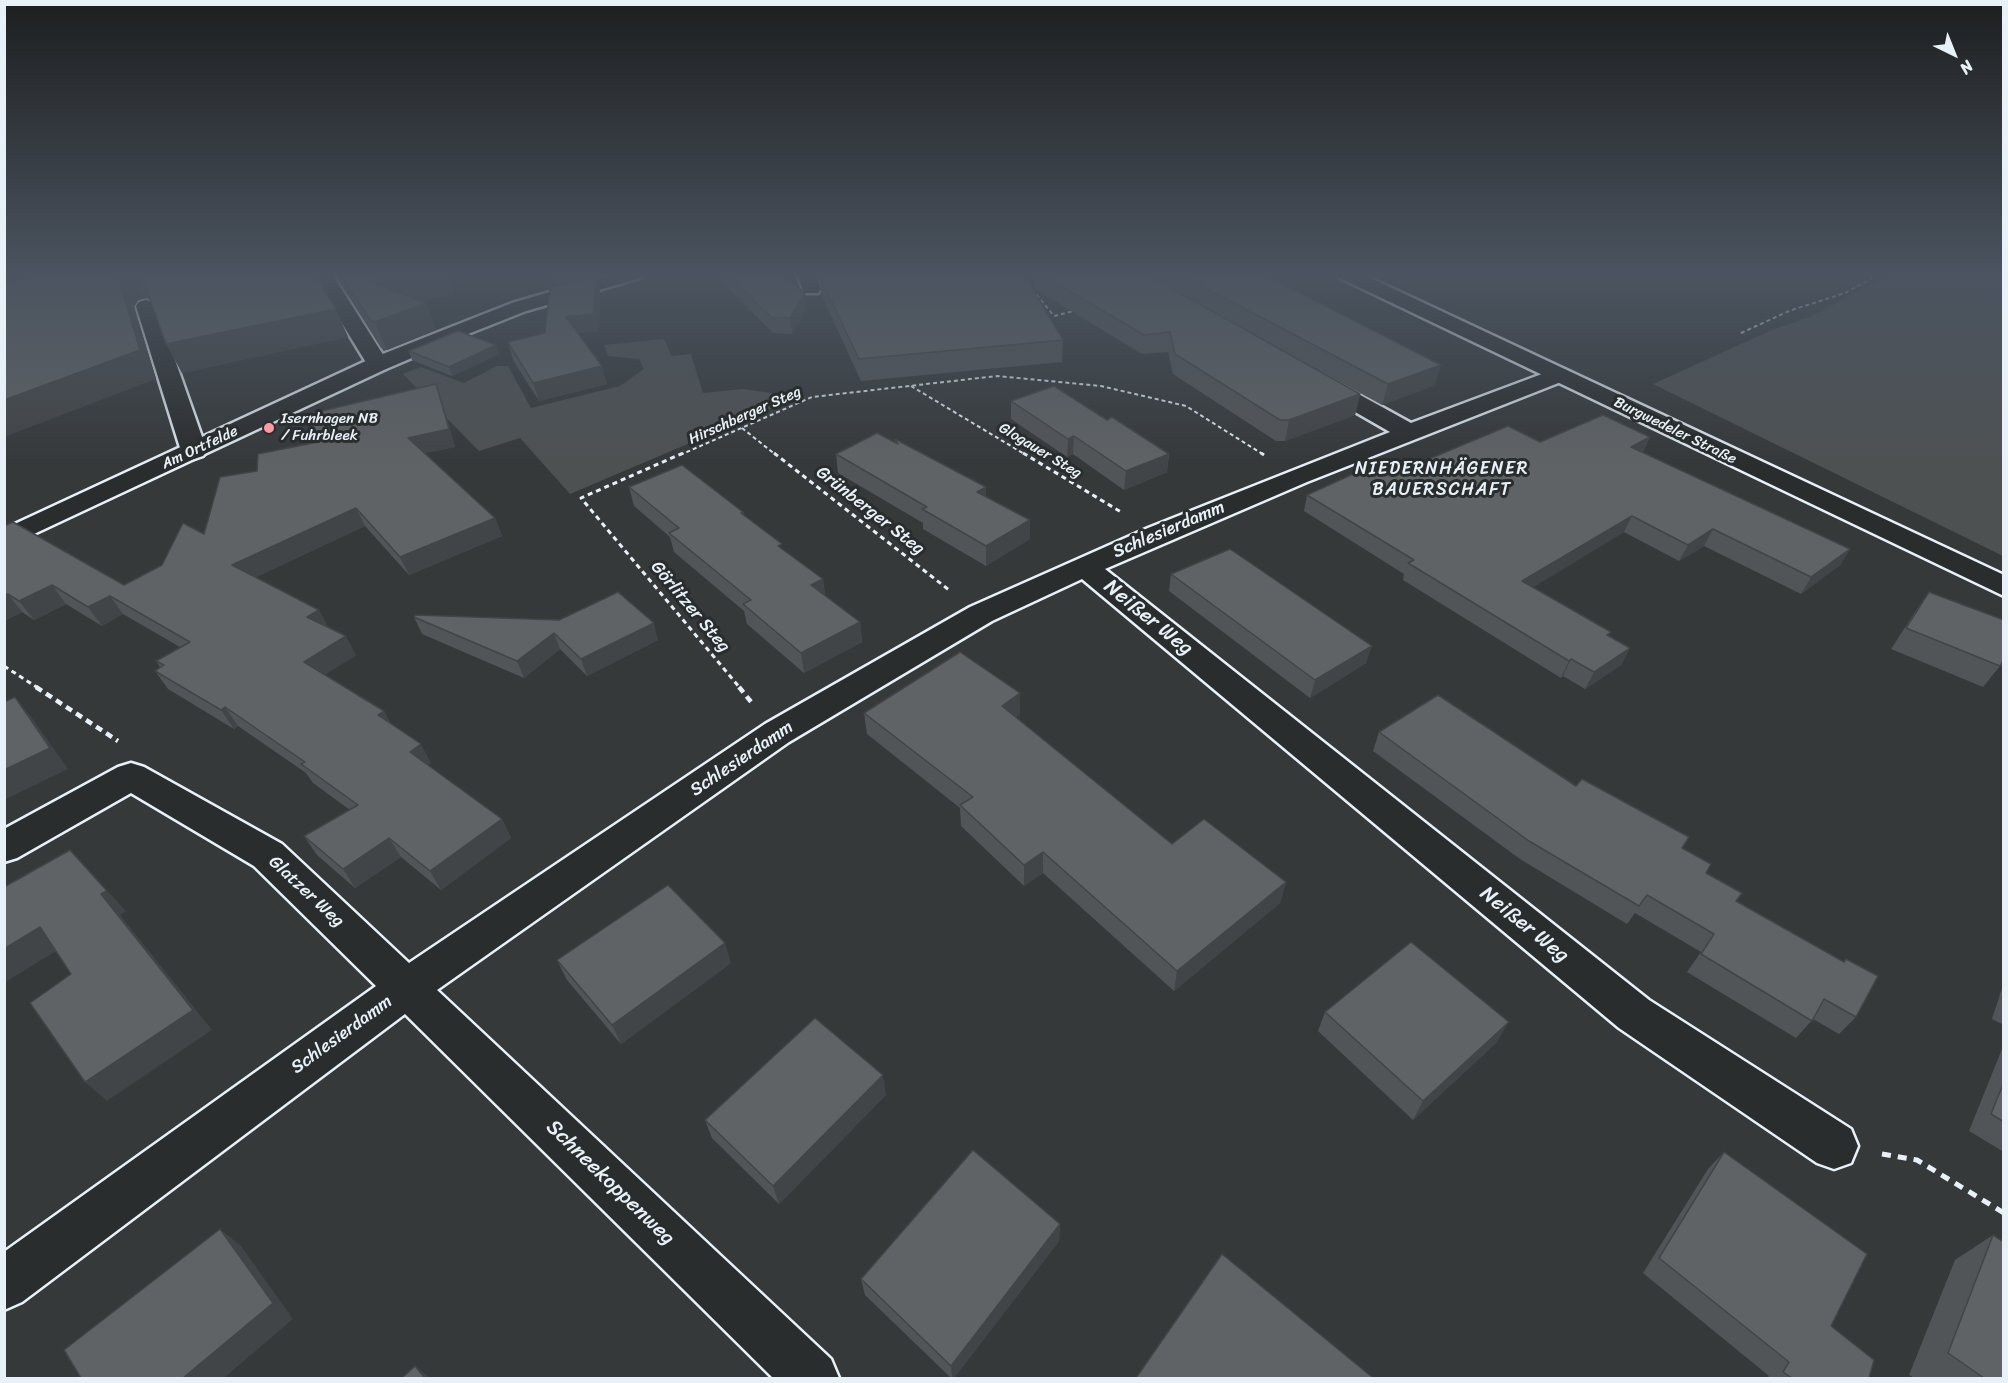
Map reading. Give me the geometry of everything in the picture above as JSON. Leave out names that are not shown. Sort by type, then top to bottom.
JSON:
[{"type":"street","points":[[158,339],[194,451]]},
{"type":"street","points":[[362,339],[378,364]]},
{"type":"street","name":"Am Ortfelde","points":[[4,540],[378,364],[441,339]]},
{"type":"street","name":"Burgwedeler Straße","points":[[1482,339],[2004,587]]},
{"type":"street","points":[[1300,370],[1410,433]]},
{"type":"street","name":"Schlesierdamm","points":[[4,1284],[408,987],[777,734],[981,614],[1158,534],[1298,476],[1558,375]]},
{"type":"street","name":"Neißer Weg","points":[[1085,567],[1634,1014],[1834,1146]]},
{"type":"street","points":[[4,847],[131,776]]},
{"type":"street","name":"Glatzer Weg","points":[[131,776],[268,855],[408,987]]},
{"type":"street","name":"Schneekoppenweg","points":[[408,987],[812,1378]]},
{"type":"path","name":"Hirschberger Steg","points":[[581,498],[812,398],[997,376],[1101,386],[1186,406],[1298,476]]},
{"type":"path","name":"Glogauer Steg","points":[[910,386],[1158,534]]},
{"type":"path","name":"Grünberger Steg","points":[[742,428],[981,614]]},
{"type":"path","name":"Görlitzer Steg","points":[[581,498],[777,734]]},
{"type":"path","points":[[4,666],[132,751],[131,776]]},
{"type":"path","points":[[1834,1146],[1917,1160],[2004,1213]]},
{"type":"shaded area","points":[[664,339],[672,356],[691,354],[703,393],[743,389],[798,397],[570,494],[520,438],[479,451],[403,374],[421,367],[464,383],[497,366],[508,366],[531,408],[620,386],[644,369],[639,359],[608,356],[604,345]]},
{"type":"shaded area","points":[[1753,339],[2003,339],[2003,556],[1653,384]]},
{"type":"building","points":[[4,339],[137,339],[140,350],[4,400]]},
{"type":"building","points":[[164,339],[193,339],[166,344]]},
{"type":"building","points":[[440,339],[478,339],[496,345],[449,367],[409,351]]},
{"type":"building","points":[[522,339],[582,339],[602,366],[533,383],[508,342]]},
{"type":"building","points":[[849,339],[1063,340],[859,359]]},
{"type":"building","points":[[1171,339],[1261,339],[1360,394],[1289,420],[1280,420],[1175,354]]},
{"type":"building","points":[[1302,339],[1389,339],[1441,365],[1388,384]]},
{"type":"building","points":[[436,384],[449,429],[408,438],[495,518],[400,557],[356,508],[232,565],[319,610],[307,617],[346,636],[304,662],[384,711],[378,715],[421,744],[410,752],[502,819],[430,871],[389,838],[343,869],[304,836],[358,805],[301,764],[305,762],[225,707],[221,710],[155,671],[164,665],[156,661],[190,642],[110,596],[88,607],[52,585],[19,601],[8,594],[4,595],[4,526],[13,522],[124,585],[162,565],[183,523],[204,534],[220,477],[257,471],[258,454],[318,442],[309,414]]},
{"type":"building","points":[[1054,386],[1107,420],[1112,417],[1169,454],[1126,471],[1074,436],[1068,439],[1011,401]]},
{"type":"building","points":[[1603,415],[1650,437],[1631,447],[1850,549],[1811,577],[1713,529],[1688,545],[1632,516],[1522,581],[1611,632],[1607,635],[1630,648],[1594,672],[1571,659],[1569,661],[1408,563],[1414,560],[1307,495],[1386,459],[1405,469],[1508,426],[1540,442]]},
{"type":"building","points":[[877,433],[898,444],[895,439],[986,487],[977,492],[1030,520],[986,546],[922,509],[927,507],[836,454]]},
{"type":"building","points":[[682,465],[782,544],[778,546],[823,579],[811,585],[860,622],[801,653],[743,604],[751,600],[669,533],[679,528],[629,487]]},
{"type":"building","points":[[1230,549],[1372,646],[1315,680],[1171,574]]},
{"type":"building","points":[[618,592],[654,623],[581,659],[554,633],[517,661],[414,617],[415,615],[559,620]]},
{"type":"building","points":[[1929,592],[2004,620],[2004,660],[2000,666],[1906,628]]},
{"type":"building","points":[[960,652],[1020,693],[1002,706],[1172,844],[1204,819],[1286,882],[1177,971],[1043,852],[1024,865],[960,805],[973,797],[864,713]]},
{"type":"building","points":[[1438,695],[1576,786],[1582,779],[1689,837],[1682,848],[1711,864],[1706,873],[1742,893],[1736,901],[1844,962],[1846,959],[1878,976],[1856,1017],[1824,999],[1812,1021],[1701,954],[1714,934],[1647,895],[1639,906],[1529,841],[1379,732]]},
{"type":"building","points":[[15,697],[50,748],[4,770],[4,702]]},
{"type":"building","points":[[70,850],[107,891],[101,894],[193,1010],[85,1082],[30,1003],[71,974],[40,927],[4,949],[4,887]]},
{"type":"building","points":[[668,885],[725,943],[612,1025],[557,960]]},
{"type":"building","points":[[1411,942],[1509,1022],[1423,1101],[1325,1012]]},
{"type":"building","points":[[815,1018],[883,1075],[773,1186],[705,1120]]},
{"type":"building","points":[[2004,1082],[2004,1122],[1991,1114]]},
{"type":"building","points":[[973,1150],[1060,1224],[951,1366],[861,1279]]},
{"type":"building","points":[[1724,1152],[1867,1254],[1831,1326],[1874,1360],[1869,1378],[1792,1378],[1783,1372],[1789,1362],[1659,1258]]},
{"type":"building","points":[[220,1229],[273,1303],[183,1378],[81,1378],[64,1350]]},
{"type":"building","points":[[1993,1235],[2004,1242],[2004,1378],[1984,1378],[1948,1353]]},
{"type":"building","points":[[1222,1254],[1372,1377],[1136,1378]]},
{"type":"building","points":[[415,1366],[425,1378],[402,1378]]},
{"type":"place","name":"Isernhagen NB / Fuhrbleek","points":[[269,428]]},
{"type":"district","name":"NIEDERNHÄGENER BAUERSCHAFT","points":[[1442,479]]}]
